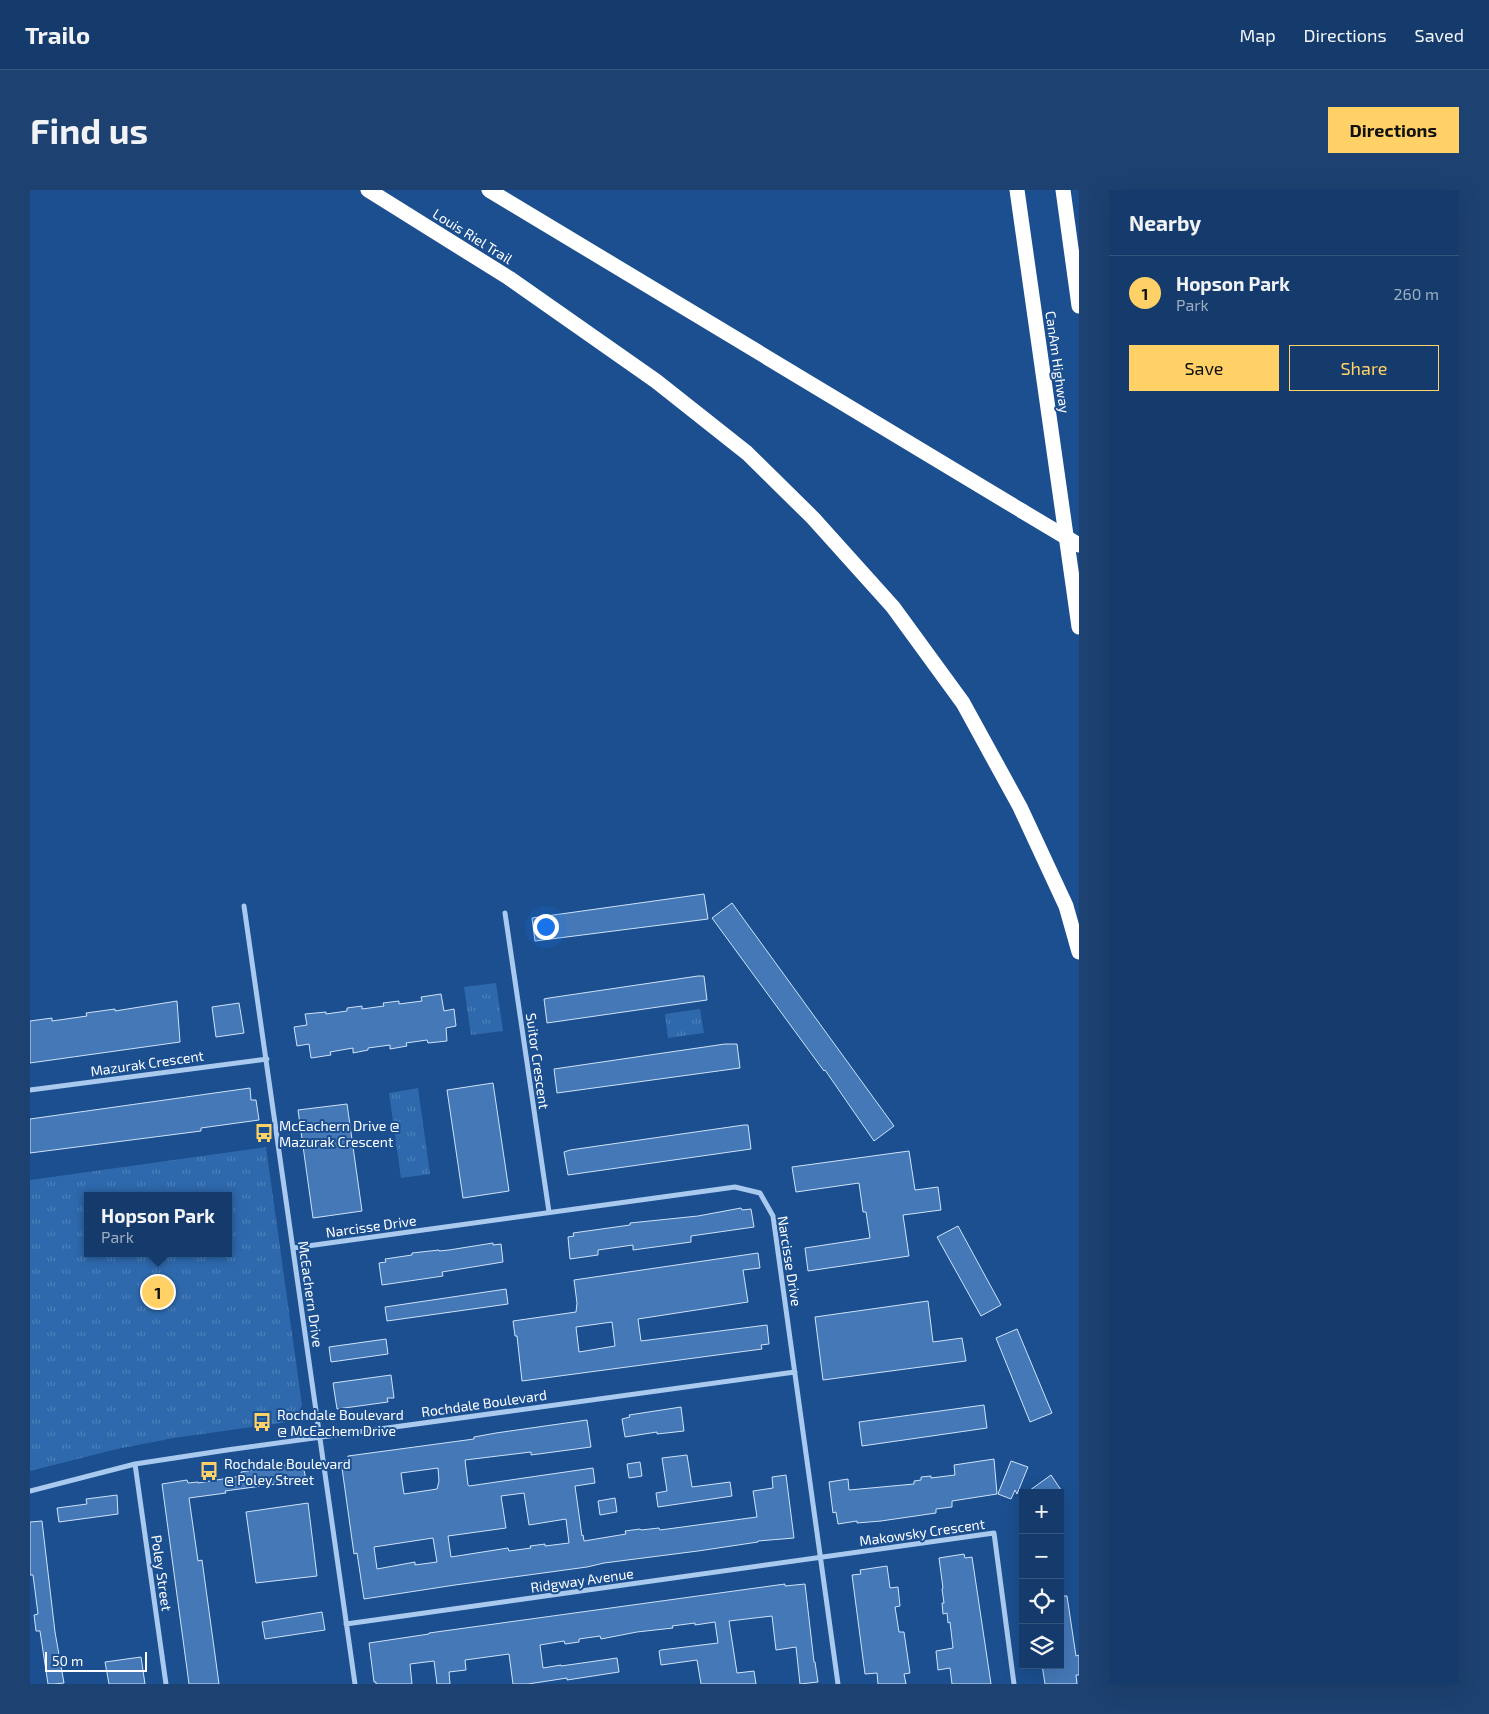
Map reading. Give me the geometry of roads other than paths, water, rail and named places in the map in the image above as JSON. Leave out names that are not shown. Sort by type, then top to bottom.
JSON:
[{"type":"highway","name":"Louis Riel Trail","points":[[368,190],[509,278],[656,381],[747,453],[813,518],[893,607],[963,703],[1020,807],[1066,906],[1079,952]]},
{"type":"highway","points":[[489,190],[1079,545]]},
{"type":"highway","name":"CanAm Highway","points":[[1017,190],[1079,627]]},
{"type":"highway","name":"CanAm Highway","points":[[1063,190],[1079,306]]},
{"type":"street","name":"McEachern Drive","points":[[244,906],[355,1684]]},
{"type":"street","name":"Suitor Crescent","points":[[505,913],[549,1212]]},
{"type":"street","name":"Mazurak Crescent","points":[[30,1090],[267,1059]]},
{"type":"street","name":"Narcisse Drive","points":[[293,1248],[735,1187],[760,1193],[773,1216],[838,1684]]},
{"type":"street","name":"Rochdale Boulevard","points":[[30,1491],[135,1464],[795,1372]]},
{"type":"street","name":"Poley Street","points":[[135,1464],[166,1684]]},
{"type":"street","name":"Makowsky Crescent","points":[[821,1557],[994,1533],[1014,1684]]},
{"type":"street","name":"Ridgway Avenue","points":[[346,1624],[821,1557]]},
{"type":"place","name":"McEachern Drive @ Mazurak Crescent","points":[[264,1133]]},
{"type":"place","name":"Hopson Park","points":[[158,1292]]},
{"type":"place","name":"Rochdale Boulevard @ McEachem Drive","points":[[262,1422]]},
{"type":"place","name":"Rochdale Boulevard @ Poley Street","points":[[209,1471]]}]
